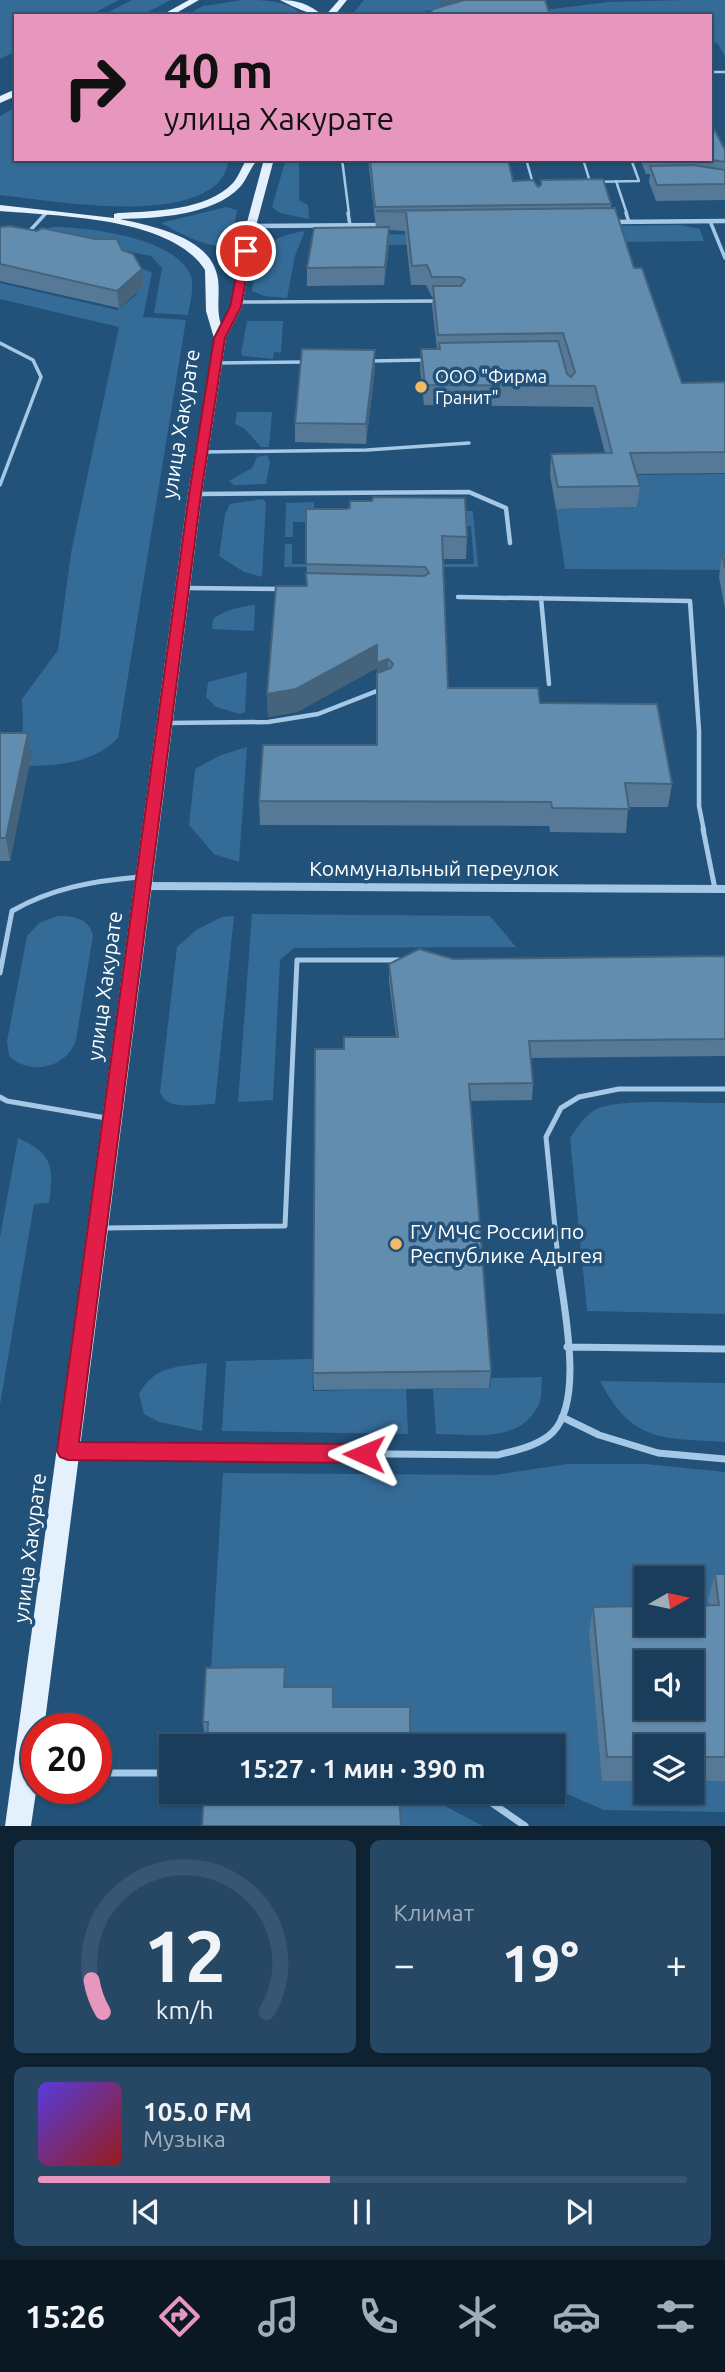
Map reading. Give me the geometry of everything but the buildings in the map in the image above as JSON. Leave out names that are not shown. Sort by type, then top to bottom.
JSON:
[{"type":"main road","points":[[284,0],[307,7],[316,14]]},
{"type":"main road","points":[[331,14],[343,0]]},
{"type":"main road","points":[[168,14],[194,2]]},
{"type":"main road","points":[[0,208],[94,217],[136,216],[194,206],[232,189],[252,161]]},
{"type":"main road","name":"улица Хакурате","points":[[38,1713],[68,1451],[195,494],[220,338],[237,302],[251,226],[268,161]]},
{"type":"main road","points":[[94,217],[131,225],[184,244],[208,265],[213,278],[211,306],[220,338]]},
{"type":"main road","name":"улица Хакурате","points":[[18,1826],[23,1804]]},
{"type":"street","points":[[601,222],[725,221]]},
{"type":"street","points":[[251,226],[391,225]]},
{"type":"street","name":"Коммунальный переулок","points":[[144,881],[725,889]]},
{"type":"lane","points":[[342,161],[350,225]]},
{"type":"lane","points":[[527,161],[537,196]]},
{"type":"lane","points":[[584,161],[590,182],[639,181],[638,178]]},
{"type":"lane","points":[[632,161],[638,178]]},
{"type":"lane","points":[[638,178],[651,177]]},
{"type":"lane","points":[[616,181],[629,222]]},
{"type":"lane","points":[[26,235],[46,213]]},
{"type":"lane","points":[[709,221],[725,258]]},
{"type":"lane","points":[[237,302],[446,301]]},
{"type":"lane","points":[[0,343],[33,360],[41,377],[0,485]]},
{"type":"lane","points":[[357,361],[438,359]]},
{"type":"lane","points":[[216,363],[316,362]]},
{"type":"lane","points":[[202,452],[368,450],[469,443]]},
{"type":"lane","points":[[195,494],[469,492],[506,509],[510,543]]},
{"type":"lane","points":[[182,588],[292,590]]},
{"type":"lane","points":[[458,597],[690,601],[699,731],[699,806],[715,889]]},
{"type":"lane","points":[[541,598],[549,684]]},
{"type":"lane","points":[[164,723],[268,722],[318,714],[388,687]]},
{"type":"lane","points":[[0,973],[12,911],[36,896],[69,885],[144,881]]},
{"type":"lane","points":[[97,1228],[285,1226],[297,960],[407,960]]},
{"type":"lane","points":[[68,1451],[498,1455],[536,1446],[557,1428],[568,1403],[570,1373],[546,1137],[552,1121],[563,1105],[583,1094],[607,1088],[725,1089]]},
{"type":"lane","points":[[0,1097],[6,1101],[112,1119]]},
{"type":"lane","points":[[567,1347],[725,1349]]},
{"type":"lane","points":[[562,1417],[599,1435],[658,1454],[725,1459]]},
{"type":"lane","points":[[112,1773],[159,1773]]},
{"type":"lane","points":[[493,1804],[525,1826]]},
{"type":"shaded area","points":[[0,0],[119,0],[92,14],[14,14],[14,52],[0,59]]},
{"type":"shaded area","points":[[132,0],[171,0],[144,14],[105,14]]},
{"type":"shaded area","points":[[243,0],[267,1],[283,4],[300,14],[189,14],[203,6]]},
{"type":"shaded area","points":[[364,0],[469,0],[416,14],[353,14]]},
{"type":"shaded area","points":[[725,0],[725,57],[718,44],[712,41],[712,14],[521,13],[608,2]]},
{"type":"shaded area","points":[[14,108],[14,161],[229,161],[218,183],[199,195],[174,203],[113,206],[0,195],[0,116]]},
{"type":"shaded area","points":[[285,161],[299,161],[299,200],[308,205],[309,219],[280,213],[272,207]]},
{"type":"shaded area","points":[[226,207],[237,210],[231,243],[224,245],[196,240],[161,223]]},
{"type":"shaded area","points":[[680,225],[700,229],[704,241],[314,246],[344,235],[604,232],[618,226]]},
{"type":"shaded area","points":[[52,227],[127,236],[165,250],[179,260],[191,277],[192,293],[188,315],[154,313],[162,268],[151,256],[112,248],[107,241],[46,229]]},
{"type":"shaded area","points":[[305,231],[295,256],[287,298],[264,296],[252,291],[257,266],[265,249],[279,238]]},
{"type":"shaded area","points":[[139,267],[152,273],[143,317],[186,320],[118,738],[88,758],[54,765],[29,766],[31,751],[20,751],[22,699],[58,650],[71,553],[119,327],[0,299],[0,283],[117,310],[135,296],[141,287]]},
{"type":"shaded area","points":[[247,321],[283,321],[281,353],[274,352],[273,359],[243,356],[241,354]]},
{"type":"shaded area","points":[[237,412],[272,412],[269,447],[261,447],[245,429],[235,424]]},
{"type":"shaded area","points":[[267,455],[270,462],[266,484],[234,485],[229,481],[252,468],[257,457]]},
{"type":"shaded area","points":[[725,474],[725,570],[565,569],[556,509],[638,507],[629,475]]},
{"type":"shaded area","points":[[263,499],[266,503],[262,577],[244,572],[219,556],[225,514],[230,504]]},
{"type":"shaded area","points":[[314,502],[314,522],[293,522],[293,537],[285,537],[286,503]]},
{"type":"shaded area","points":[[454,511],[473,511],[478,567],[284,567],[285,544],[292,544],[292,564],[474,564],[471,526],[455,526]]},
{"type":"shaded area","points":[[255,605],[254,631],[212,629],[213,619],[218,616],[233,609]]},
{"type":"shaded area","points":[[247,672],[245,712],[240,714],[216,707],[206,697],[208,682]]},
{"type":"shaded area","points":[[247,747],[239,862],[214,854],[189,825],[195,769],[221,755]]},
{"type":"shaded area","points":[[252,914],[490,916],[516,947],[294,948],[280,960],[273,1100],[238,1102]]},
{"type":"shaded area","points":[[58,916],[80,919],[88,925],[93,935],[76,1040],[65,1057],[56,1063],[27,1066],[9,1056],[7,1041],[27,936],[39,923]]},
{"type":"shaded area","points":[[234,916],[215,1104],[176,1105],[163,1098],[160,1092],[177,947],[196,930],[222,917]]},
{"type":"shaded area","points":[[639,1102],[725,1103],[725,1314],[587,1311],[570,1138],[587,1116],[606,1106]]},
{"type":"shaded area","points":[[18,1138],[45,1156],[51,1170],[51,1190],[49,1203],[34,1204],[0,1405],[0,1237]]},
{"type":"shaded area","points":[[312,1359],[313,1391],[406,1389],[408,1434],[222,1431],[226,1361]]},
{"type":"shaded area","points":[[207,1363],[202,1431],[159,1422],[144,1414],[139,1394],[152,1377],[168,1369]]},
{"type":"shaded area","points":[[542,1377],[539,1404],[531,1417],[520,1426],[494,1434],[436,1434],[433,1389],[490,1388],[491,1378]]},
{"type":"shaded area","points":[[600,1381],[725,1383],[725,1442],[666,1437],[651,1433],[624,1416]]},
{"type":"shaded area","points":[[567,1464],[646,1464],[725,1472],[725,1599],[711,1631],[704,1631],[704,1566],[634,1566],[634,1632],[590,1632],[603,1781],[634,1781],[634,1804],[704,1804],[704,1781],[725,1781],[725,1812],[604,1810],[565,1793],[565,1734],[372,1734],[288,1707],[288,1686],[210,1686],[223,1473],[495,1475]]},
{"type":"shaded area","points":[[400,1804],[434,1804],[445,1806],[483,1826],[400,1826]]},
{"type":"place","name":"ООО \"Фирма Гранит\"","points":[[421,387]]},
{"type":"place","name":"ГУ МЧС России по Республике Адыгея","points":[[396,1244]]},
{"type":"route","points":[[246,251],[236,307],[220,338],[195,494],[68,1451],[364,1454]]}]
